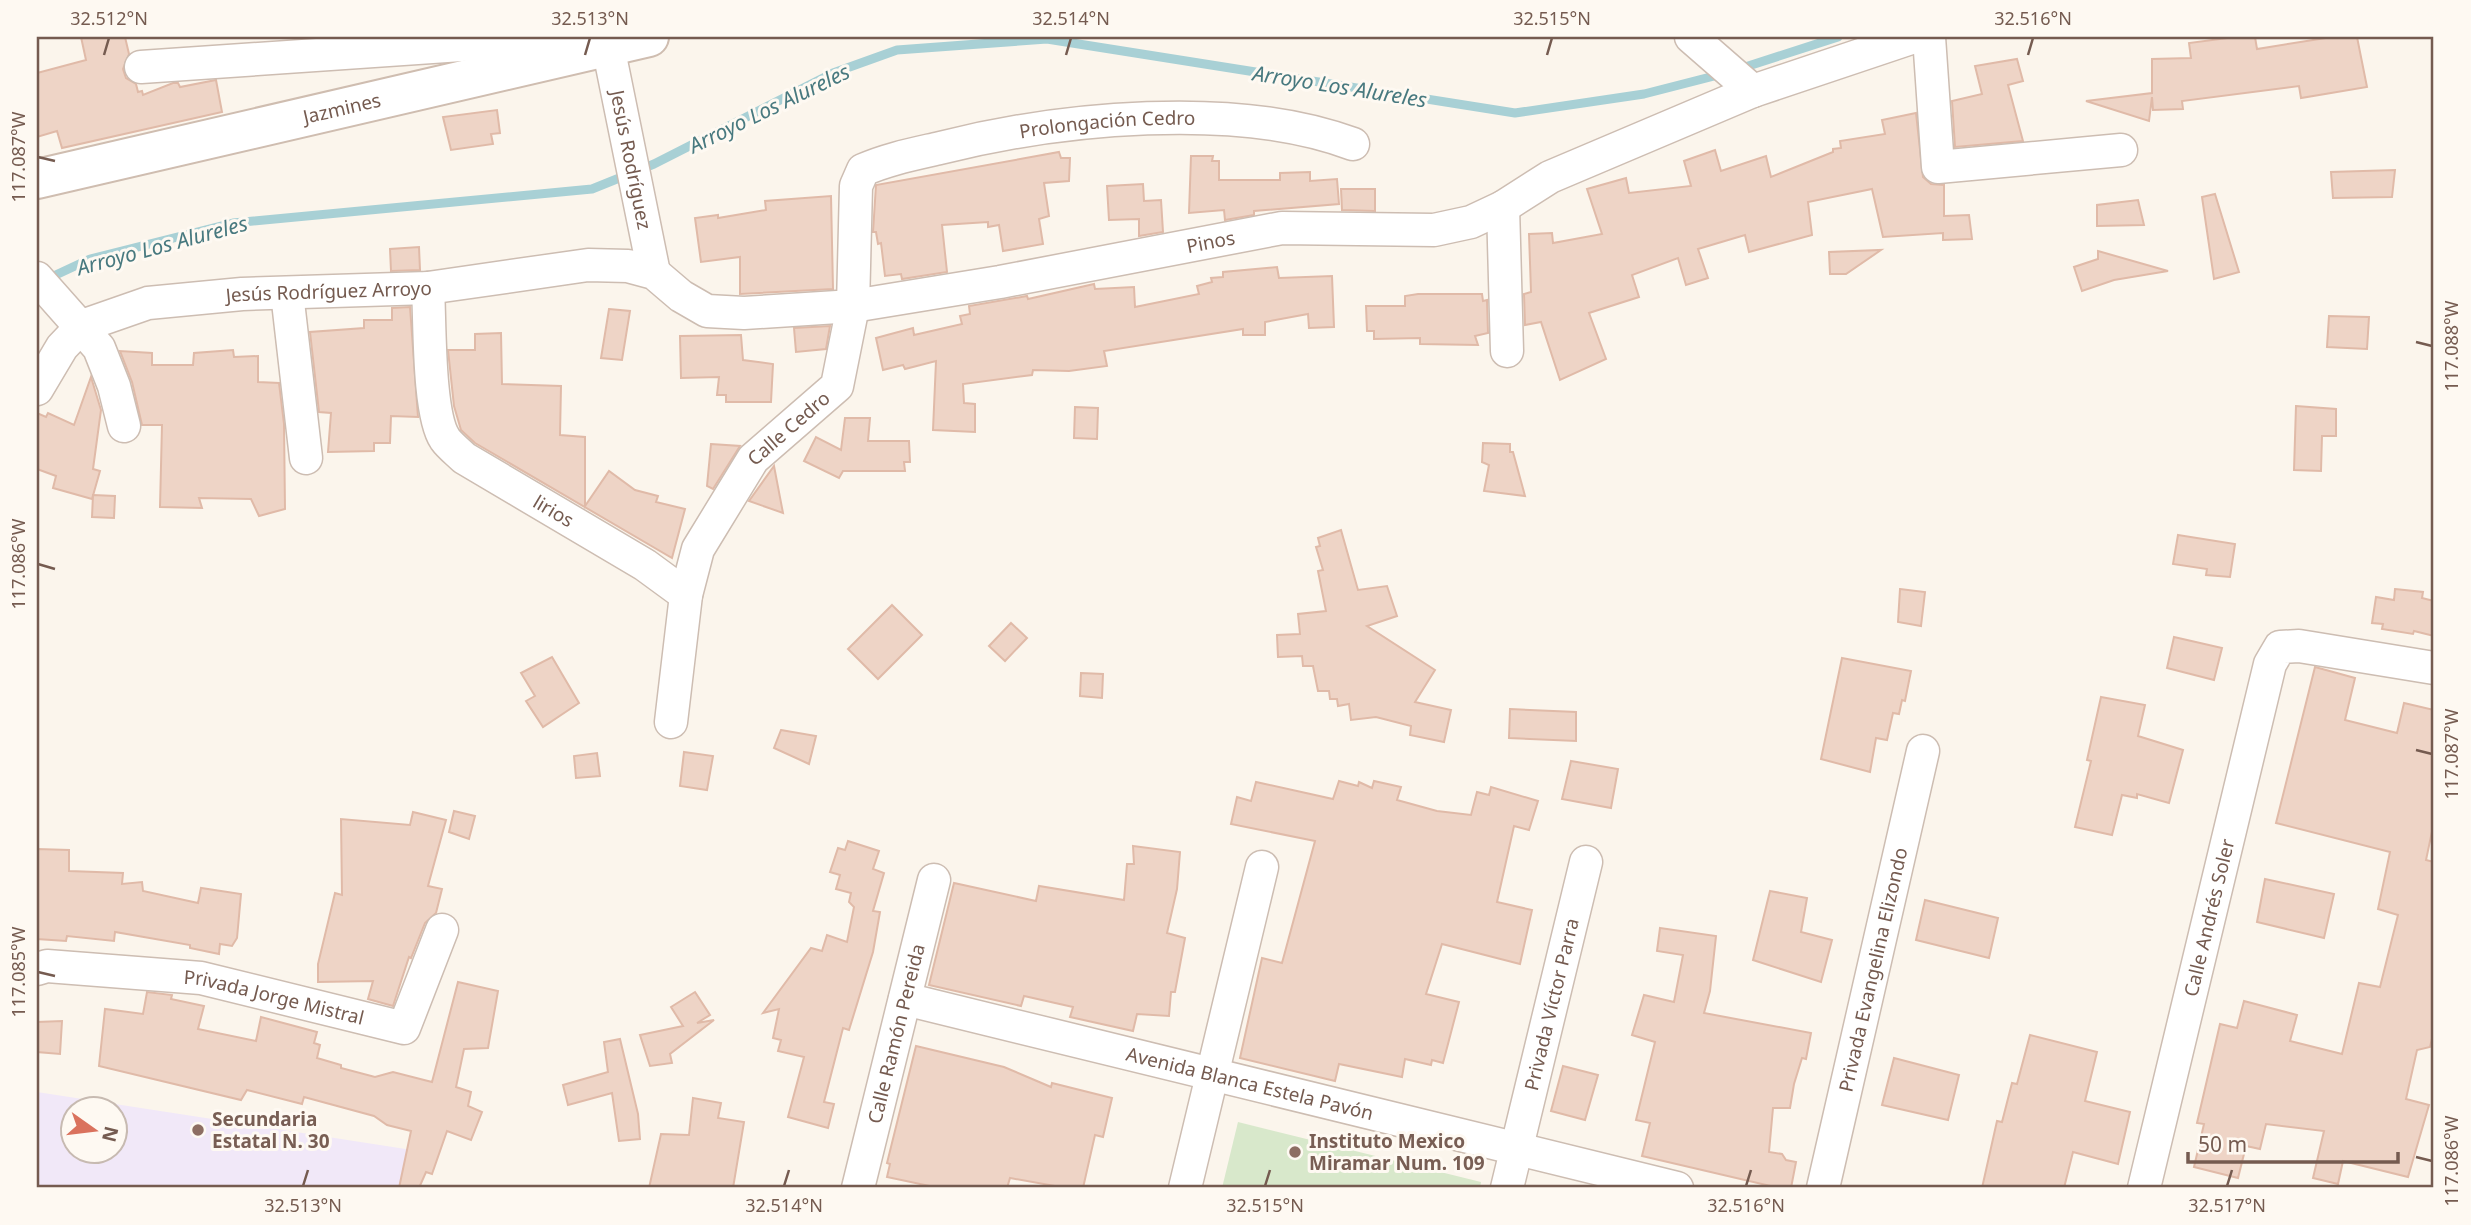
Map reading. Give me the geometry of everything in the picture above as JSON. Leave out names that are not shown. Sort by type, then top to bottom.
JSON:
[{"type":"main road","name":"Jazmines","points":[[37,179],[649,37]]},
{"type":"street","points":[[1706,45],[1750,89],[1914,37]]},
{"type":"street","points":[[1929,37],[1938,167],[2121,150]]},
{"type":"street","points":[[141,67],[317,46],[549,39],[596,49]]},
{"type":"street","name":"Jesús Rodríguez","points":[[596,49],[630,154],[654,273]]},
{"type":"street","name":"Pinos","points":[[654,273],[681,296],[707,311],[744,313],[853,306],[1000,282],[1282,228],[1434,230],[1471,222],[1503,207],[1550,177],[1750,89]]},
{"type":"street","name":"Prolongación Cedro","points":[[863,170],[880,162],[969,140],[1064,124],[1196,119],[1263,122],[1315,130],[1353,144]]},
{"type":"street","name":"Calle Cedro","points":[[686,595],[698,549],[753,459],[837,386],[853,306],[856,186],[863,170]]},
{"type":"street","points":[[1503,207],[1507,351]]},
{"type":"street","name":"Jesús Rodríguez Arroyo","points":[[37,389],[62,347],[82,326],[148,303],[287,293],[428,288],[588,265],[628,266],[654,273]]},
{"type":"street","points":[[40,281],[99,348],[114,386],[124,426]]},
{"type":"street","name":"lirios","points":[[428,288],[437,422],[445,438],[464,458],[645,565],[686,595]]},
{"type":"street","points":[[287,293],[306,458]]},
{"type":"street","points":[[671,722],[686,595]]},
{"type":"street","name":"Calle Andrés Soler","points":[[2144,1188],[2270,664],[2280,647],[2299,646],[2434,668]]},
{"type":"street","name":"Privada Evangelina Elizondo","points":[[1823,1188],[1923,751]]},
{"type":"street","name":"Privada Víctor Parra","points":[[1507,1188],[1586,862]]},
{"type":"street","points":[[1185,1188],[1262,867]]},
{"type":"street","name":"Calle Ramón Pereida","points":[[859,1188],[934,880]]},
{"type":"street","name":"Privada Jorge Mistral","points":[[37,968],[47,966],[201,978],[404,1028],[442,930]]},
{"type":"street","name":"Avenida Blanca Estela Pavón","points":[[905,999],[1677,1188]]},
{"type":"shaded area","name":"Secundaria Estatal N. 30","points":[[37,1092],[63,1096],[60,1096],[60,1166],[130,1166],[130,1106],[412,1150],[402,1188],[37,1188]]},
{"type":"green space","name":"Instituto Mexico Miramar Num. 109","points":[[1238,1122],[1481,1182],[1480,1188],[1222,1188]]},
{"type":"building","points":[[81,37],[125,37],[129,54],[123,69],[126,78],[136,84],[138,92],[142,91],[143,95],[173,83],[178,83],[180,87],[216,80],[222,112],[62,148],[57,131],[37,137],[37,73],[86,60]]},
{"type":"building","points":[[2255,37],[2257,49],[2332,37],[2357,37],[2367,87],[2301,98],[2299,86],[2182,101],[2183,109],[2153,110],[2152,97],[2149,121],[2086,101],[2152,93],[2152,59],[2191,58],[2189,43]]},
{"type":"building","points":[[2017,59],[2023,81],[2008,85],[2023,141],[1955,147],[1952,101],[1982,94],[1975,66]]},
{"type":"building","points":[[497,110],[500,133],[491,134],[493,144],[451,150],[443,117]]},
{"type":"building","points":[[1916,113],[1923,177],[1931,184],[1944,185],[1944,216],[1969,215],[1972,239],[1943,240],[1943,233],[1883,237],[1872,189],[1808,202],[1812,235],[1749,252],[1745,235],[1698,249],[1708,278],[1686,285],[1678,258],[1632,275],[1639,297],[1589,313],[1606,359],[1560,380],[1541,322],[1525,325],[1524,294],[1531,292],[1529,234],[1552,233],[1553,243],[1602,234],[1587,189],[1626,178],[1629,193],[1691,186],[1684,161],[1715,150],[1721,171],[1766,156],[1771,177],[1833,152],[1833,149],[1841,148],[1840,141],[1885,134],[1882,120]]},
{"type":"building","points":[[1059,152],[1061,158],[1070,158],[1069,181],[1044,183],[1049,216],[1039,219],[1043,244],[1003,251],[999,225],[988,227],[988,222],[942,225],[947,272],[902,279],[901,274],[885,276],[881,243],[878,244],[876,232],[873,232],[876,185]]},
{"type":"building","points":[[1191,156],[1213,156],[1212,161],[1219,161],[1219,180],[1280,180],[1280,173],[1310,172],[1310,181],[1337,179],[1339,204],[1254,211],[1254,215],[1225,220],[1224,210],[1189,213]]},
{"type":"building","points":[[2395,170],[2392,197],[2333,198],[2331,172]]},
{"type":"building","points":[[1143,184],[1144,201],[1161,200],[1163,232],[1139,236],[1139,219],[1109,220],[1107,186]]},
{"type":"building","points":[[1341,189],[1375,189],[1375,211],[1342,210]]},
{"type":"building","points":[[2215,194],[2239,272],[2214,279],[2202,197]]},
{"type":"building","points":[[831,196],[833,289],[740,294],[740,257],[701,262],[695,218],[718,215],[718,218],[766,210],[765,201]]},
{"type":"building","points":[[2138,200],[2144,225],[2097,226],[2097,205]]},
{"type":"building","points":[[419,247],[420,270],[391,271],[390,249]]},
{"type":"building","points":[[1881,250],[1846,274],[1830,274],[1829,252]]},
{"type":"building","points":[[2098,251],[2168,271],[2114,280],[2082,291],[2074,267],[2098,259]]},
{"type":"building","points":[[1277,267],[1279,278],[1332,276],[1334,327],[1309,328],[1308,314],[1265,322],[1265,335],[1243,335],[1243,329],[1104,351],[1107,366],[1069,371],[1033,370],[1032,375],[963,384],[964,403],[975,404],[975,432],[933,430],[936,361],[905,369],[903,365],[883,370],[876,338],[913,328],[914,335],[962,324],[960,316],[970,314],[969,306],[1027,296],[1028,299],[1094,284],[1095,289],[1134,287],[1135,307],[1199,294],[1197,286],[1212,282],[1211,278],[1223,277],[1223,272]]},
{"type":"building","points":[[1482,294],[1483,301],[1487,300],[1488,333],[1475,336],[1478,345],[1420,344],[1420,338],[1374,339],[1374,331],[1367,331],[1366,306],[1405,306],[1405,296]]},
{"type":"building","points":[[410,307],[418,417],[391,416],[390,443],[374,443],[374,451],[328,452],[331,413],[319,412],[310,332],[364,328],[364,320],[392,320],[392,308]]},
{"type":"building","points":[[609,309],[630,311],[622,360],[601,358]]},
{"type":"building","points":[[2329,316],[2369,317],[2367,349],[2327,347]]},
{"type":"building","points":[[830,326],[826,349],[796,352],[794,328]]},
{"type":"building","points":[[501,333],[502,384],[561,386],[560,435],[585,437],[585,506],[609,471],[635,490],[658,496],[656,502],[685,509],[672,558],[475,443],[461,430],[454,406],[448,350],[475,350],[475,334]]},
{"type":"building","points":[[741,335],[743,360],[773,364],[771,402],[726,402],[726,395],[717,395],[719,377],[681,378],[680,336]]},
{"type":"building","points":[[233,350],[234,357],[258,356],[258,382],[279,383],[284,424],[285,509],[259,516],[251,499],[199,498],[202,508],[160,507],[162,425],[142,425],[132,382],[120,351],[152,353],[152,365],[193,365],[194,353]]},
{"type":"building","points":[[91,377],[101,410],[93,469],[100,471],[92,499],[53,488],[56,476],[37,469],[37,413],[46,417],[48,413],[74,425]]},
{"type":"building","points":[[2296,406],[2336,409],[2336,436],[2322,436],[2321,471],[2294,470]]},
{"type":"building","points":[[1075,407],[1098,408],[1097,439],[1074,438]]},
{"type":"building","points":[[845,418],[870,418],[868,441],[909,441],[910,462],[904,462],[905,471],[843,471],[839,478],[804,461],[816,437],[841,450]]},
{"type":"building","points":[[1483,443],[1510,444],[1510,452],[1513,452],[1525,496],[1484,491],[1489,465],[1482,462]]},
{"type":"building","points":[[711,444],[740,446],[713,489],[707,486]]},
{"type":"building","points":[[774,466],[783,513],[749,501]]},
{"type":"building","points":[[93,495],[115,496],[114,518],[92,517]]},
{"type":"building","points":[[1341,530],[1358,590],[1387,586],[1397,616],[1367,626],[1435,670],[1415,702],[1451,710],[1444,742],[1410,735],[1411,726],[1376,717],[1351,720],[1349,704],[1338,706],[1337,699],[1330,699],[1329,691],[1318,691],[1313,666],[1303,666],[1302,656],[1278,657],[1277,635],[1300,634],[1298,614],[1326,611],[1318,571],[1323,570],[1316,547],[1320,546],[1318,538]]},
{"type":"building","points":[[2178,535],[2235,544],[2230,577],[2206,575],[2207,569],[2173,564]]},
{"type":"building","points":[[1900,589],[1925,592],[1921,626],[1898,622]]},
{"type":"building","points":[[2395,589],[2423,592],[2422,598],[2434,601],[2434,636],[2414,631],[2413,634],[2382,629],[2383,624],[2372,623],[2376,597],[2394,600]]},
{"type":"building","points":[[892,605],[922,635],[878,679],[848,649]]},
{"type":"building","points":[[1011,623],[1027,638],[1005,661],[989,646]]},
{"type":"building","points":[[2174,637],[2222,648],[2214,680],[2167,668]]},
{"type":"building","points":[[552,657],[579,703],[543,727],[526,701],[535,696],[521,673]]},
{"type":"building","points":[[1842,658],[1911,671],[1905,701],[1902,700],[1899,714],[1893,713],[1887,740],[1876,738],[1870,772],[1821,759]]},
{"type":"building","points":[[2315,667],[2355,678],[2345,720],[2397,733],[2404,703],[2434,710],[2434,822],[2426,860],[2434,862],[2434,1030],[2430,1047],[2417,1050],[2406,1099],[2429,1105],[2408,1177],[2343,1161],[2338,1184],[2313,1178],[2324,1131],[2266,1124],[2260,1149],[2246,1146],[2238,1178],[2194,1167],[2204,1124],[2197,1123],[2220,1024],[2237,1028],[2244,1001],[2297,1015],[2290,1041],[2342,1054],[2359,983],[2380,987],[2398,915],[2378,909],[2390,852],[2276,823]]},
{"type":"building","points":[[1081,673],[1103,674],[1102,698],[1080,696]]},
{"type":"building","points":[[2101,697],[2145,705],[2138,736],[2183,750],[2169,803],[2137,794],[2137,798],[2122,795],[2112,835],[2075,827],[2091,761],[2087,760]]},
{"type":"building","points":[[1510,709],[1576,712],[1576,741],[1509,738]]},
{"type":"building","points":[[781,730],[816,736],[809,764],[774,748]]},
{"type":"building","points":[[684,752],[713,756],[707,790],[680,786]]},
{"type":"building","points":[[597,753],[600,776],[576,778],[574,756]]},
{"type":"building","points":[[1571,761],[1618,769],[1611,808],[1562,799]]},
{"type":"building","points":[[1339,781],[1358,786],[1359,782],[1372,788],[1374,781],[1401,787],[1397,800],[1437,811],[1471,815],[1477,792],[1489,795],[1491,787],[1538,801],[1529,830],[1514,826],[1497,902],[1532,910],[1520,964],[1442,944],[1426,994],[1459,1002],[1443,1063],[1432,1060],[1431,1065],[1405,1059],[1402,1077],[1339,1064],[1335,1081],[1240,1058],[1262,958],[1282,963],[1315,841],[1231,824],[1237,797],[1251,801],[1256,782],[1333,799]]},
{"type":"building","points":[[454,811],[475,816],[469,839],[449,832]]},
{"type":"building","points":[[413,812],[446,820],[428,886],[442,889],[436,913],[425,923],[411,958],[409,957],[393,1006],[368,999],[373,981],[318,982],[318,964],[335,893],[342,895],[341,819],[410,825]]},
{"type":"building","points":[[848,841],[879,851],[873,869],[884,873],[873,911],[880,912],[873,952],[849,1030],[843,1028],[824,1102],[834,1104],[828,1128],[788,1117],[804,1057],[778,1051],[781,1040],[773,1038],[779,1009],[763,1013],[811,948],[822,951],[827,935],[847,942],[854,907],[849,902],[851,893],[836,889],[840,875],[830,872],[838,848],[845,850]]},
{"type":"building","points":[[1133,846],[1180,852],[1177,889],[1167,933],[1185,938],[1175,992],[1171,992],[1169,1016],[1137,1014],[1133,1031],[1070,1017],[1073,1007],[1024,996],[1021,1006],[929,985],[954,883],[1036,901],[1039,886],[1124,900],[1127,864],[1134,864]]},
{"type":"building","points":[[37,849],[69,850],[69,871],[123,873],[122,884],[142,882],[143,891],[198,903],[201,888],[241,894],[237,938],[232,946],[220,944],[219,954],[190,948],[190,945],[115,932],[114,941],[67,936],[66,941],[37,939]]},
{"type":"building","points":[[2265,879],[2334,894],[2324,938],[2257,922]]},
{"type":"building","points":[[1770,891],[1807,898],[1801,932],[1832,940],[1821,982],[1753,960]]},
{"type":"building","points":[[1925,900],[1998,918],[1989,958],[1916,940]]},
{"type":"building","points":[[1660,928],[1716,936],[1710,991],[1704,1013],[1811,1033],[1806,1059],[1802,1058],[1794,1084],[1790,1108],[1773,1108],[1769,1152],[1782,1154],[1786,1160],[1796,1162],[1791,1188],[1779,1188],[1642,1156],[1650,1123],[1636,1120],[1655,1042],[1632,1035],[1644,995],[1674,1002],[1683,955],[1657,951]]},
{"type":"building","points":[[458,982],[498,991],[488,1048],[464,1049],[456,1087],[471,1092],[468,1106],[482,1112],[471,1140],[447,1131],[432,1174],[426,1172],[419,1188],[399,1188],[411,1131],[387,1125],[374,1116],[304,1097],[302,1104],[247,1090],[241,1100],[99,1066],[105,1009],[143,1014],[147,992],[172,995],[171,999],[204,1006],[198,1029],[256,1041],[261,1017],[317,1032],[314,1043],[320,1045],[317,1058],[341,1065],[341,1068],[375,1077],[393,1072],[432,1082]]},
{"type":"building","points":[[695,992],[710,1015],[697,1023],[714,1020],[670,1054],[672,1063],[650,1066],[640,1035],[683,1026],[671,1007]]},
{"type":"building","points":[[62,1021],[60,1054],[37,1052],[37,1022]]},
{"type":"building","points":[[2030,1035],[2097,1052],[2085,1101],[2130,1112],[2118,1164],[2073,1152],[2064,1188],[1982,1188],[1997,1121],[2002,1122],[2012,1083],[2017,1084]]},
{"type":"building","points":[[620,1039],[638,1114],[640,1139],[619,1141],[612,1093],[568,1105],[563,1085],[608,1072],[604,1042]]},
{"type":"building","points":[[916,1046],[1004,1067],[1051,1087],[1052,1083],[1112,1098],[1103,1137],[1095,1135],[1083,1188],[1066,1188],[1010,1178],[1007,1188],[939,1188],[887,1177],[890,1164],[887,1163]]},
{"type":"building","points":[[1894,1058],[1959,1075],[1948,1120],[1882,1105]]},
{"type":"building","points":[[1563,1066],[1598,1075],[1585,1120],[1551,1111]]},
{"type":"building","points":[[693,1098],[721,1103],[718,1118],[744,1122],[733,1188],[649,1188],[661,1134],[689,1135]]},
{"type":"waterway","name":"Arroyo Los Alureles","points":[[1739,69],[1838,37]]},
{"type":"waterway","name":"Arroyo Los Alureles","points":[[45,280],[90,259],[233,223],[592,189],[654,164],[833,73],[897,50],[1047,39],[1515,113],[1644,94],[1722,74]]},
{"type":"place","name":"Secundaria Estatal N. 30","points":[[198,1130]]},
{"type":"place","name":"Instituto Mexico Miramar Num. 109","points":[[1295,1152]]}]
